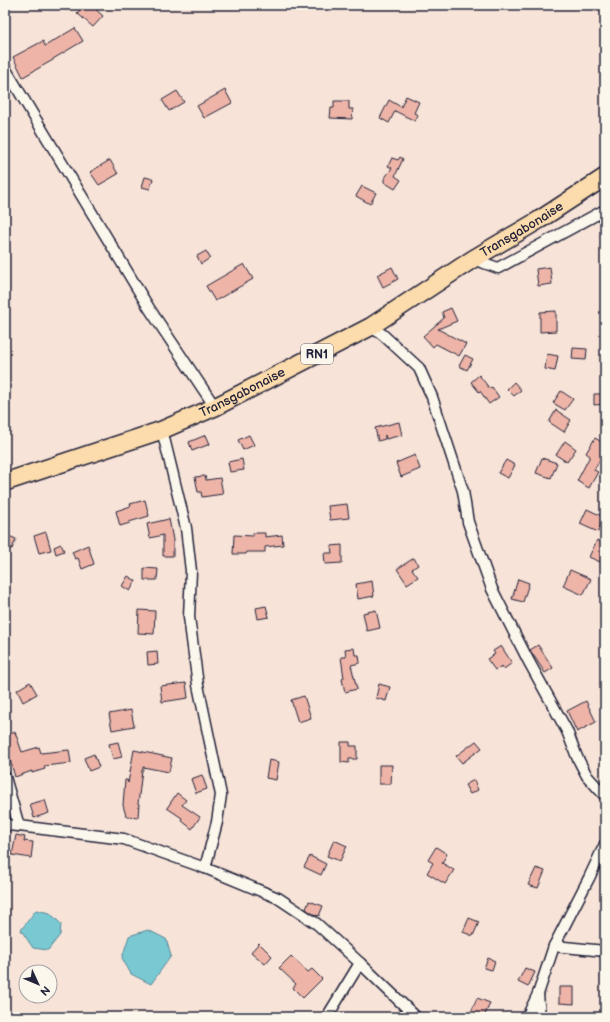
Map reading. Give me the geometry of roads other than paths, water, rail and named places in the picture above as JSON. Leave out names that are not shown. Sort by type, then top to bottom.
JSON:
[{"type":"highway","name":"Transgabonaise","points":[[5,482],[162,430],[215,408],[370,327],[473,259],[539,220],[605,177]]},
{"type":"street","points":[[5,68],[149,308],[215,408]]},
{"type":"street","points":[[473,259],[498,268],[603,211],[605,212]]},
{"type":"street","points":[[370,327],[382,334],[419,368],[432,398],[462,491],[468,522],[492,589],[528,660],[567,731],[576,757],[587,776],[605,796]]},
{"type":"street","points":[[162,430],[186,528],[191,571],[189,617],[198,685],[221,795],[217,822],[205,868]]},
{"type":"street","points":[[5,777],[19,826]]},
{"type":"street","points":[[5,825],[124,839],[205,868],[278,898],[317,924],[416,1017]]},
{"type":"street","points":[[526,1017],[538,994],[554,946],[605,844]]},
{"type":"street","points":[[554,946],[605,951]]},
{"type":"street","points":[[327,1017],[360,963]]},
{"type":"street","points":[[538,994],[540,1017]]},
{"type":"water","points":[[36,910],[50,913],[61,924],[60,935],[48,950],[33,948],[21,930]]},
{"type":"water","points":[[148,930],[166,939],[171,956],[151,984],[131,974],[122,958],[129,936]]}]
